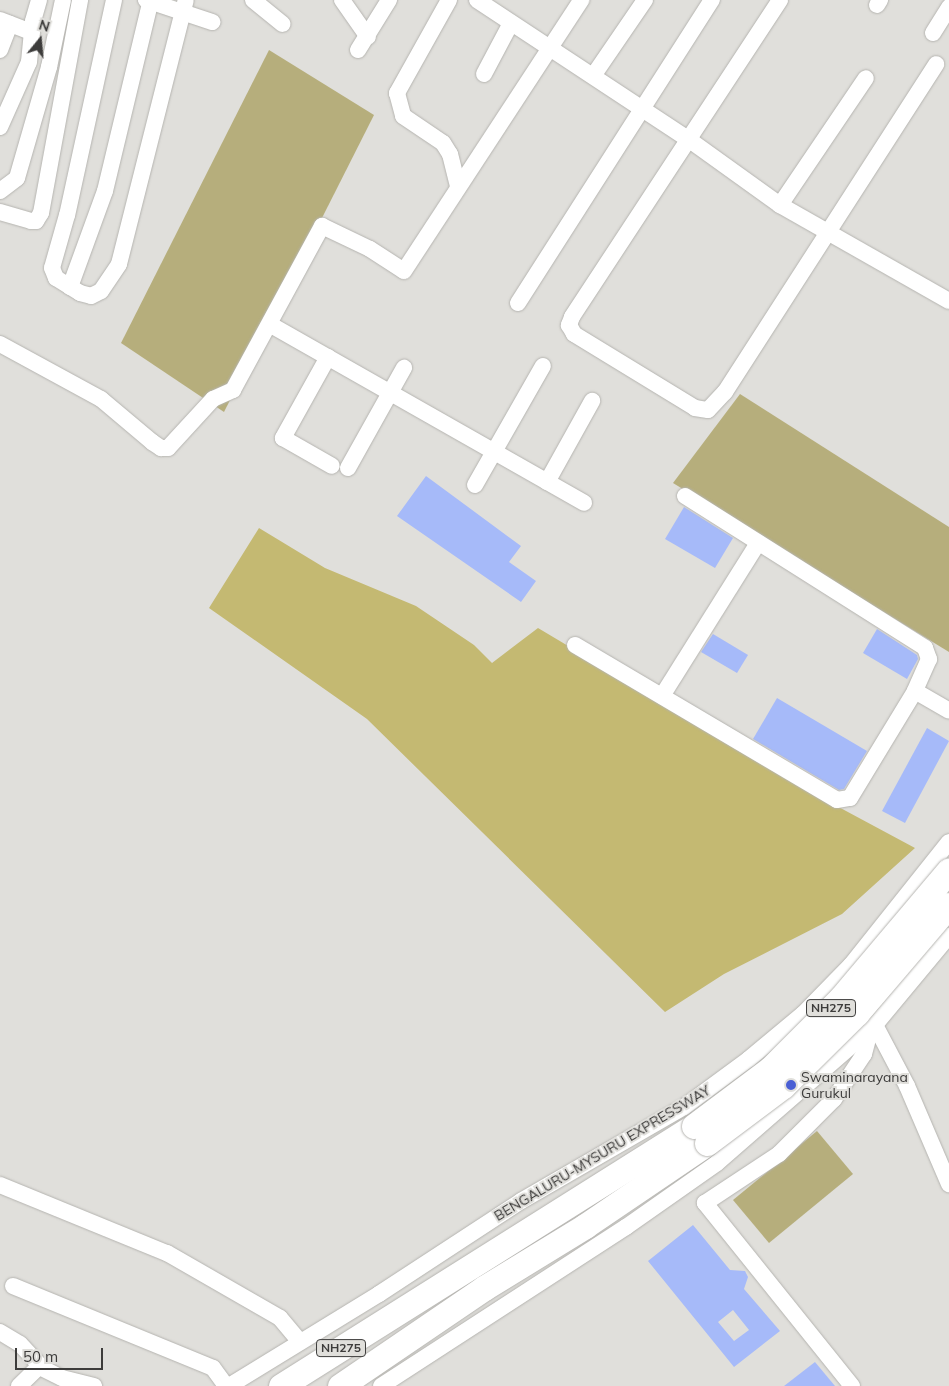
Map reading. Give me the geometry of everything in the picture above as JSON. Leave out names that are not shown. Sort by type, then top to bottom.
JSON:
[{"type":"highway","name":"NH275","points":[[340,1386],[484,1288],[586,1226],[701,1135],[841,998],[949,870]]},
{"type":"highway","name":"NH275","points":[[701,1135],[783,1086],[857,1013],[949,905]]},
{"type":"highway","name":"BENGALURU-MYSURU EXPRESSWAY","points":[[281,1386],[701,1135]]},
{"type":"street","points":[[0,191],[17,178],[49,67],[63,0]]},
{"type":"street","points":[[36,221],[41,213],[80,0]]},
{"type":"street","points":[[114,0],[52,272],[85,295],[97,294],[117,271],[184,5]]},
{"type":"street","points":[[70,286],[106,191],[149,0],[184,5],[212,22]]},
{"type":"street","points":[[253,0],[283,24]]},
{"type":"street","points":[[342,0],[368,37]]},
{"type":"street","points":[[358,50],[368,37],[389,0]]},
{"type":"street","points":[[449,0],[397,93],[403,116],[442,143],[450,154],[458,187]]},
{"type":"street","points":[[477,0],[688,139],[780,205],[949,302]]},
{"type":"street","points":[[0,344],[101,399],[152,442],[161,448],[168,448],[213,399],[233,390],[271,325],[322,226],[370,249],[404,271],[581,0]]},
{"type":"street","points":[[593,76],[645,0]]},
{"type":"street","points":[[518,303],[644,110],[712,0]]},
{"type":"street","points":[[780,0],[572,317],[569,325],[574,334],[695,408],[708,410],[725,392],[936,64]]},
{"type":"street","points":[[0,127],[29,62],[37,1]]},
{"type":"street","points":[[932,32],[949,7]]},
{"type":"street","points":[[0,50],[5,22],[32,32]]},
{"type":"street","points":[[484,74],[510,22]]},
{"type":"street","points":[[780,205],[866,78]]},
{"type":"street","points":[[0,212],[63,229]]},
{"type":"street","points":[[271,325],[584,503]]},
{"type":"street","points":[[328,357],[284,438],[340,467],[390,393],[404,368]]},
{"type":"street","points":[[475,485],[543,366]]},
{"type":"street","points":[[547,482],[592,401]]},
{"type":"street","points":[[575,645],[837,800],[850,798],[915,691],[929,659],[924,648],[685,496]]},
{"type":"street","points":[[662,696],[758,543]]},
{"type":"street","points":[[915,691],[949,711]]},
{"type":"street","name":"BENGALURU-MYSURU EXPRESSWAY","points":[[227,1386],[300,1342],[521,1201],[684,1107],[725,1077],[803,1014],[851,965],[949,842]]},
{"type":"street","name":"NH275","points":[[381,1386],[626,1227],[717,1163],[873,1027],[949,936]]},
{"type":"street","points":[[873,1027],[908,1086],[949,1184]]},
{"type":"street","points":[[852,1386],[706,1202],[779,1154],[834,1099],[864,1054],[873,1027]]},
{"type":"street","points":[[725,1077],[768,1119]]},
{"type":"street","points":[[0,1185],[167,1253],[280,1318],[300,1342]]},
{"type":"street","points":[[13,1286],[213,1368],[227,1386]]},
{"type":"street","points":[[0,1332],[20,1344],[40,1366],[62,1378],[94,1386]]},
{"type":"street","points":[[20,1386],[40,1366]]},
{"type":"shaded area","points":[[269,50],[374,115],[224,412],[121,343]]},
{"type":"shaded area","points":[[740,394],[949,527],[949,652],[673,483]]},
{"type":"shaded area","points":[[259,528],[325,568],[416,606],[474,645],[492,663],[538,628],[833,804],[915,848],[842,914],[724,974],[665,1012],[367,719],[209,608]]},
{"type":"shaded area","points":[[817,1131],[853,1174],[769,1243],[733,1200]]},
{"type":"building","points":[[426,476],[521,546],[509,562],[536,581],[521,602],[397,516]]},
{"type":"building","points":[[684,507],[733,538],[715,568],[665,539]]},
{"type":"building","points":[[877,629],[917,655],[918,659],[907,679],[863,653]]},
{"type":"building","points":[[713,634],[748,655],[737,673],[701,652]]},
{"type":"building","points":[[777,698],[867,751],[844,789],[839,790],[753,739]]},
{"type":"building","points":[[927,728],[949,741],[905,823],[882,811]]},
{"type":"building","points":[[693,1225],[730,1270],[745,1271],[748,1277],[744,1289],[780,1331],[734,1367],[648,1261]],"holes":[[[733,1310],[749,1330],[734,1341],[718,1322]]]},
{"type":"building","points":[[815,1362],[835,1386],[784,1386]]},
{"type":"place","name":"Swaminarayana Gurukul","points":[[791,1085]]}]
